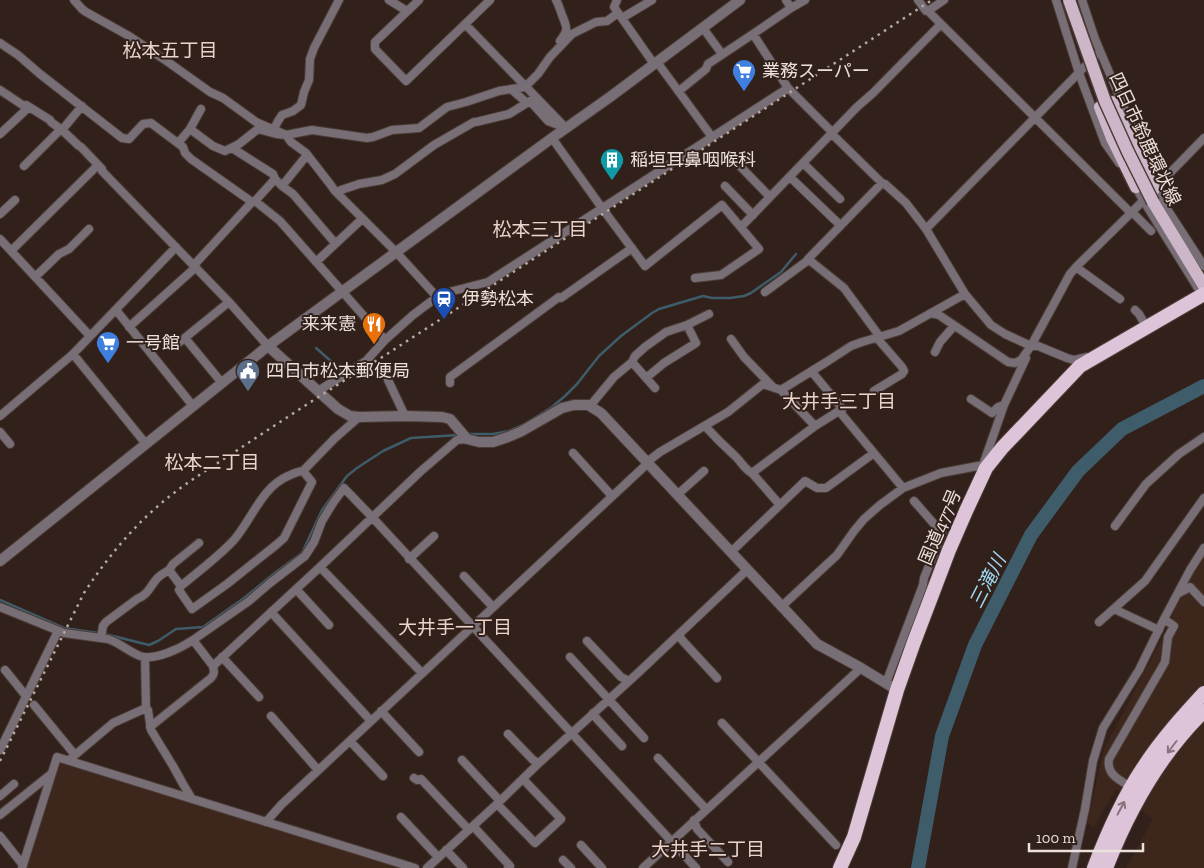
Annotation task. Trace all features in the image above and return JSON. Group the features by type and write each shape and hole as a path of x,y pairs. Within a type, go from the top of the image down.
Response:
{"highway":[{"name":"国道477号","path":"840,868 854,836 892,687 914,642 949,550 985,466 1080,366 1147,328 1203,292"},
{"path":"1106,868 1144,766 1171,730 1204,693"},
{"path":"1094,868 1107,834 1136,790 1152,773 1180,736 1204,711"}],"main road":[{"path":"1069,0 1086,32 1112,102 1154,189"},
{"path":"1069,0 1078,52 1112,138 1136,187"},
{"name":"四日市鈴鹿環状線","path":"1069,0 1105,100 1148,201 1203,292"}],"street":[{"path":"74,0 86,12 129,36 256,122 286,135 291,142 307,155 337,193 396,252 436,297"},
{"path":"274,129 282,115 293,111 301,104 309,80 310,59 338,0"},
{"path":"389,0 407,11"},
{"path":"419,0 375,42 375,49 406,81 490,0"},
{"path":"524,85 567,29 556,0"},
{"path":"617,0 614,7 712,137"},
{"path":"190,128 213,146 225,151 258,129 286,135 312,130 367,138 392,130 419,128 447,107 524,85 538,74 550,56 572,34 596,22 606,21 652,0"},
{"path":"0,561 268,346 740,0"},
{"path":"786,0 791,8"},
{"path":"678,92 706,69 708,64 805,0"},
{"path":"918,0 1151,231"},
{"path":"928,11 944,0"},
{"path":"1056,0 1079,73 1105,143 1148,201"},
{"path":"1082,0 1095,39 1139,143 1143,165"},
{"path":"465,24 566,128"},
{"path":"741,228 857,107 941,24"},
{"path":"703,28 722,54"},
{"path":"753,34 788,88 882,183 906,203 926,229 965,294 991,325 1031,346 1038,346 1074,360 1104,352"},
{"path":"0,43 18,55 122,138 129,139 143,124 151,123 183,147 185,153 191,159 280,220 385,340"},
{"path":"926,229 1100,51"},
{"path":"318,391 366,361 385,340 436,297 488,282 788,88"},
{"path":"511,89 527,103"},
{"path":"0,90 50,120 81,147 229,302 268,346 338,409 350,416 359,417 442,417 450,419 464,436 478,442 493,442 508,438 562,408 574,405 590,406 601,413 648,462 817,644 892,687 924,578 942,533 914,501"},
{"path":"337,193 359,184 382,180 400,170 434,144 474,122 509,114 530,101 548,121 566,128"},
{"path":"24,166 62,130 82,106"},
{"path":"0,134 29,107"},
{"path":"178,143 190,128 201,109"},
{"path":"552,138 645,266 722,204 759,248 721,275 695,278"},
{"path":"782,607 837,555 864,519 903,488 941,473 985,466 1004,405 1031,346 1070,274 1131,213 1148,201 1154,189 1204,138"},
{"path":"232,148 274,174 275,179 293,194 335,243"},
{"path":"282,186 307,155"},
{"path":"735,161 770,197"},
{"path":"803,163 840,199"},
{"path":"11,251 98,164"},
{"path":"790,177 840,226"},
{"path":"129,326 195,266 275,179"},
{"path":"765,292 808,260 882,183"},
{"path":"725,186 753,215"},
{"path":"1154,189 1204,266"},
{"path":"0,214 15,200"},
{"path":"316,262 362,219"},
{"path":"35,277 59,254 69,249 89,229"},
{"path":"0,239 90,336"},
{"path":"0,416 73,354 176,247"},
{"path":"450,383 450,377 559,297 561,298 632,248"},
{"path":"808,260 844,288 878,337 902,367 904,371 902,374 874,391"},
{"path":"1076,267 1120,298"},
{"path":"266,822 318,770 660,452 728,412 762,384 777,389 812,372 851,346 899,331 965,294"},
{"path":"176,345 229,302"},
{"path":"116,310 194,406"},
{"path":"1135,310 1147,328"},
{"path":"931,313 939,315 1008,362 1015,363 1021,360 1031,346"},
{"path":"590,406 614,377 659,336 709,314"},
{"path":"646,378 664,363 696,343 687,325"},
{"path":"935,352 940,342 954,326"},
{"path":"185,338 222,383"},
{"path":"731,338 739,351 815,426"},
{"path":"73,354 146,444"},
{"path":"632,362 655,388"},
{"path":"752,474 815,426 842,410 812,372"},
{"path":"388,380 405,416"},
{"path":"971,399 992,413 998,407 1004,405"},
{"path":"839,411 903,488"},
{"path":"303,471 312,482 284,538 227,584 192,609 179,590 181,586 214,559 235,538 272,486 284,478 303,471 334,439 359,417"},
{"path":"705,426 780,505"},
{"path":"0,432 10,444"},
{"path":"213,666 421,471 464,436"},
{"path":"1115,526 1146,484 1179,454 1204,437"},
{"path":"572,453 612,496"},
{"path":"731,552 805,481 817,488 826,488 874,453"},
{"path":"677,495 704,471"},
{"path":"0,607 64,634 115,641 145,658 168,653 192,640 249,601 306,556 322,521 344,488 696,868"},
{"path":"1099,622 1145,581 1204,498"},
{"path":"410,559 434,536"},
{"path":"101,638 106,622 150,590 156,579 198,543"},
{"path":"1072,868 1092,766 1101,733 1136,676 1164,619 1204,548"},
{"path":"320,567 422,673"},
{"path":"168,570 181,586"},
{"path":"427,868 748,570"},
{"path":"464,576 493,607"},
{"path":"1178,593 1190,587 1204,602"},
{"path":"296,589 329,625"},
{"path":"1114,609 1159,630"},
{"path":"271,612 371,721"},
{"path":"1136,790 1114,776 1108,764 1109,759 1165,662 1168,637 1174,626 1164,619"},
{"path":"0,749 58,631"},
{"path":"679,634 682,640 717,678"},
{"path":"150,727 213,676 213,666 192,640"},
{"path":"587,641 621,677 629,681"},
{"path":"570,656 644,738"},
{"path":"222,657 259,697"},
{"path":"145,658 146,708 148,710 150,727 192,799"},
{"path":"643,868 861,668"},
{"path":"5,670 26,696"},
{"path":"34,706 72,758"},
{"path":"72,758 113,723 146,708"},
{"path":"382,711 419,752"},
{"path":"593,713 622,746"},
{"path":"272,716 318,770"},
{"path":"722,723 836,846"},
{"path":"508,734 533,760 539,763"},
{"path":"350,741 383,776"},
{"path":"22,866 57,757 72,758 192,799 415,868"},
{"path":"658,758 706,809"},
{"path":"462,760 535,843 560,819 523,779"},
{"path":"0,815 51,774"},
{"path":"414,778 417,780 421,779 510,866 508,868"},
{"path":"0,796 14,784"},
{"path":"401,817 438,857"},
{"path":"694,820 697,829 728,862"},
{"path":"0,836 22,866"},
{"path":"581,845 602,868"},
{"path":"446,850 463,868"},
{"path":"563,860 571,868"}],"shaded area":[{"path":"1204,556 1204,868 1126,868 1153,819 1116,789 1094,827 1087,823 1104,749 1165,633 1188,578"},
{"path":"58,761 403,868 25,868"}],"waterway":[{"path":"467,434 493,434 509,431 523,425 552,407 565,396 599,356 621,336 652,313 659,309 703,296 712,298 744,296 781,272 796,254"},
{"path":"316,348 341,370"},
{"name":"三滝川","path":"918,868 942,736 975,645 1031,535 1078,471 1122,429 1204,386"},
{"path":"0,600 64,628 105,634 149,645 176,629 203,627 302,553 322,510 347,476 357,468 383,451 411,438 459,435"}],"railway":[{"path":"0,761 84,593 100,569 127,536 168,498 199,475 295,412 932,0"}],"place":[{"name":"業務スーパー","path":"744,92"},
{"name":"稲垣耳鼻咽喉科","path":"612,181"},
{"name":"伊勢松本","path":"444,320"},
{"name":"来来憲","path":"374,345"},
{"name":"一号館","path":"108,364"},
{"name":"四日市松本郵便局","path":"248,392"}],"district":[{"name":"松本五丁目","path":"170,50"},
{"name":"松本三丁目","path":"540,229"},
{"name":"大井手三丁目","path":"839,401"},
{"name":"松本二丁目","path":"212,462"},
{"name":"大井手一丁目","path":"455,627"},
{"name":"大井手二丁目","path":"708,849"}]}
